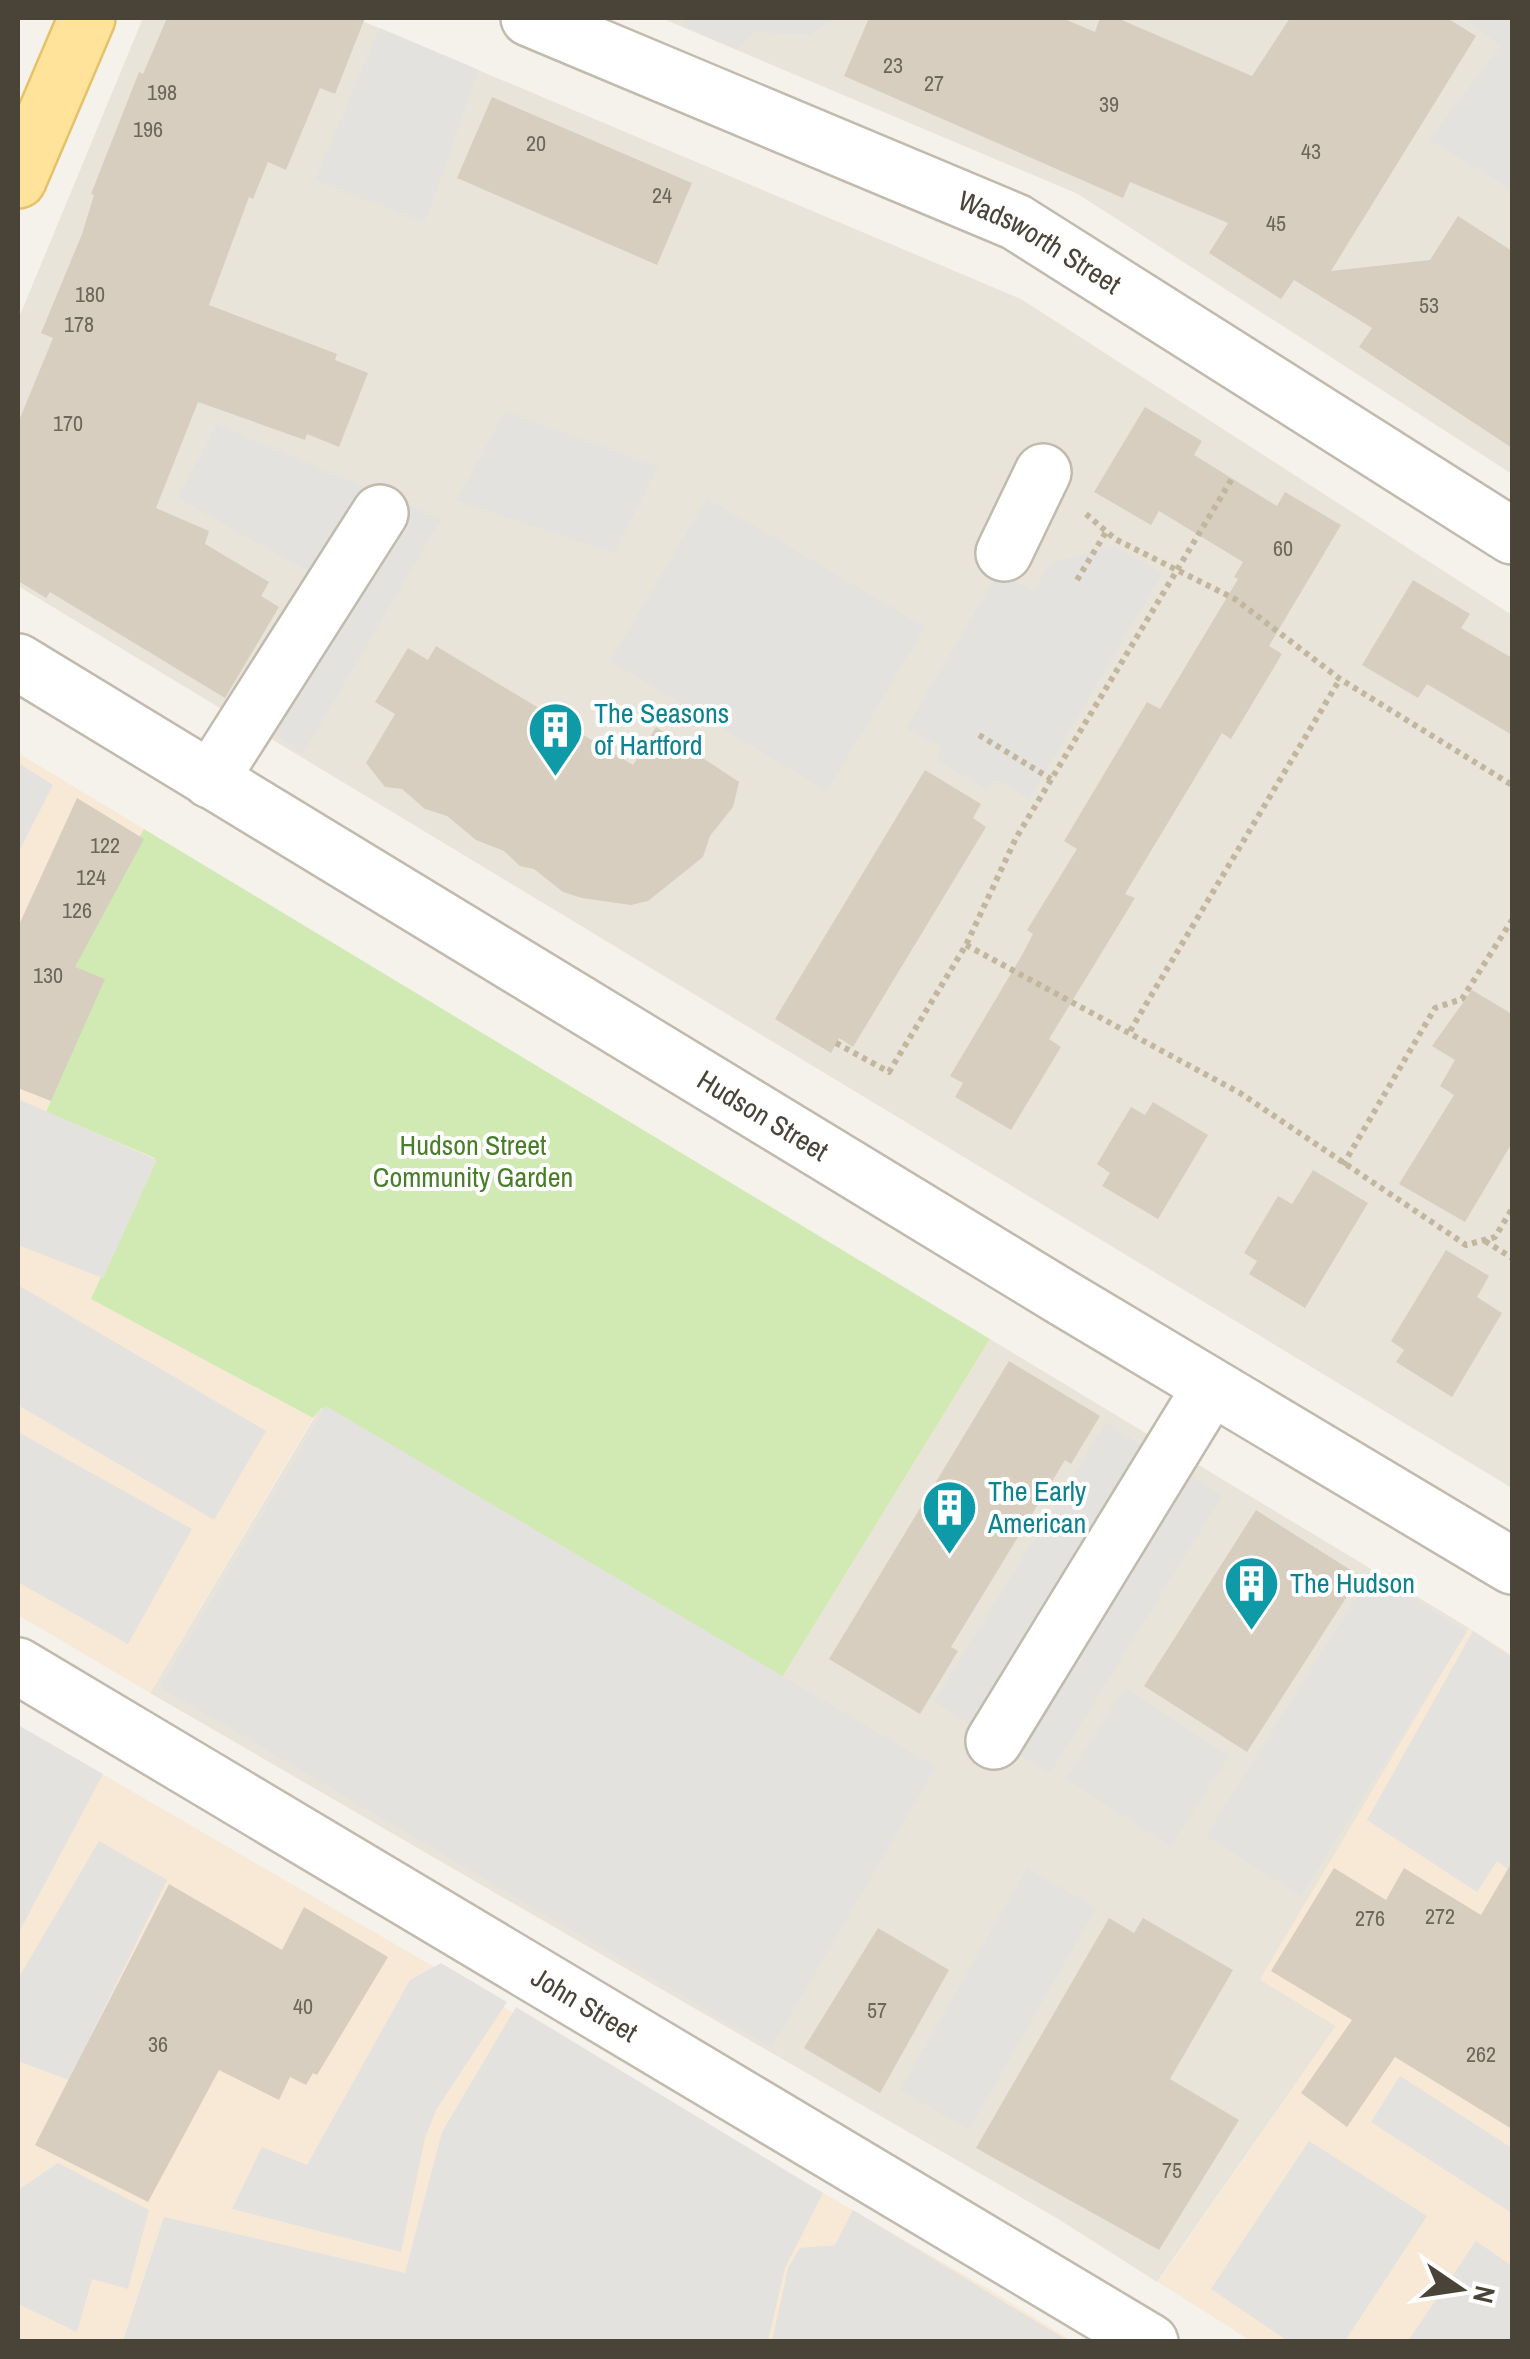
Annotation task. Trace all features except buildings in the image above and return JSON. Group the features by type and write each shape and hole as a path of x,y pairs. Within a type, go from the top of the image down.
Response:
{"main road":[{"path":"18,180 87,18"}],"street":[{"name":"Wadsworth Street","path":"530,18 1016,222 1512,536"},
{"path":"1004,553 1043,472"},
{"path":"210,780 380,514"},
{"name":"Hudson Street","path":"18,662 1512,1566"},
{"path":"994,1740 1211,1387"},
{"name":"John Street","path":"18,1666 1150,2342"}],"path":[{"path":"836,1044 889,1072 966,946 1016,838 1233,477"},
{"path":"1086,514 1106,532 1235,600 1340,679 1512,785"},
{"path":"1076,580 1106,532"},
{"path":"1130,1031 1340,679"},
{"path":"978,735 1051,779"},
{"path":"1343,1165 1436,1008 1462,999 1512,920"},
{"path":"966,946 1240,1092 1441,1232 1466,1245 1495,1237 1512,1209"},
{"path":"1484,1240 1512,1258"}],"shaded area":[{"path":"143,18 355,18 1021,299 1512,615 1512,1488 18,586 18,320"},
{"path":"661,18 1512,18 1512,474 1078,194"},
{"path":"684,18 838,18 809,35 754,32 737,49 681,25"},
{"path":"1472,18 1512,18 1512,190 1429,140 1501,46 1469,22"},
{"path":"380,28 479,70 425,223 315,180"},
{"path":"505,411 659,467 614,553 456,501"},
{"path":"216,424 441,519 303,754 237,707 307,571 178,498"},
{"path":"707,498 925,627 827,791 610,661"},
{"path":"1112,546 1163,573 1029,799 998,781 986,789 936,760 941,747 906,728 998,573 1034,591 1050,563"},
{"path":"18,753 144,829 136,844 103,980 46,1112 155,1158 92,1299 313,1418 150,1693 18,1615"},
{"path":"18,763 53,785 18,853"},
{"path":"18,1099 157,1160 103,1278 18,1245"},
{"path":"18,1285 266,1431 214,1520 18,1405"},
{"path":"990,1339 1469,1628 1261,1980 1336,2026 1157,2282 1055,2217 150,1693 320,1408 542,1551 778,1684"},
{"path":"326,1406 936,1767 771,2048 160,1687"},
{"path":"1106,1423 1222,1496 1050,1774 934,1701"},
{"path":"18,1432 192,1529 128,1644 18,1582"},
{"path":"1372,1572 1467,1632 1301,1896 1206,1836"},
{"path":"1469,1628 1512,1655 1512,2341 1251,2341 1158,2282 1336,2026 1260,1979"},
{"path":"1473,1631 1512,1657 1512,1872 1497,1861 1477,1892 1367,1820"},
{"path":"1125,1688 1229,1756 1170,1846 1066,1779"},
{"path":"18,1725 992,2291 1072,2341 18,2341"},
{"path":"18,1725 103,1774 18,1934"},
{"path":"99,1841 167,1880 69,2080 18,2061 18,1979"},
{"path":"1027,1868 1096,1908 969,2130 900,2090"},
{"path":"441,1963 507,2002 436,2110 425,2138 401,2252 232,2209 262,2147 307,2165 410,1980"},
{"path":"516,2007 823,2193 785,2268 768,2341 123,2341 164,2217 405,2273 442,2132"},
{"path":"1400,2076 1512,2148 1512,2213 1371,2122"},
{"path":"1309,2141 1427,2216 1345,2341 1288,2341 1211,2289"},
{"path":"58,2163 149,2210 128,2289 92,2279 77,2332 18,2304 18,2190"},
{"path":"853,2210 1068,2341 772,2341 788,2268 800,2248 835,2245"},
{"path":"1476,2241 1512,2266 1512,2341 1408,2341"}],"green space":[{"name":"Hudson Street Community Garden","path":"144,829 990,1339 778,1684 541,1551 321,1408 313,1418 91,1299 155,1158 46,1112 98,992 68,964"}],"place":[{"name":"The Seasons of Hartford","path":"555,778"},
{"name":"The Early American","path":"949,1556"},
{"name":"The Hudson","path":"1251,1632"}]}
